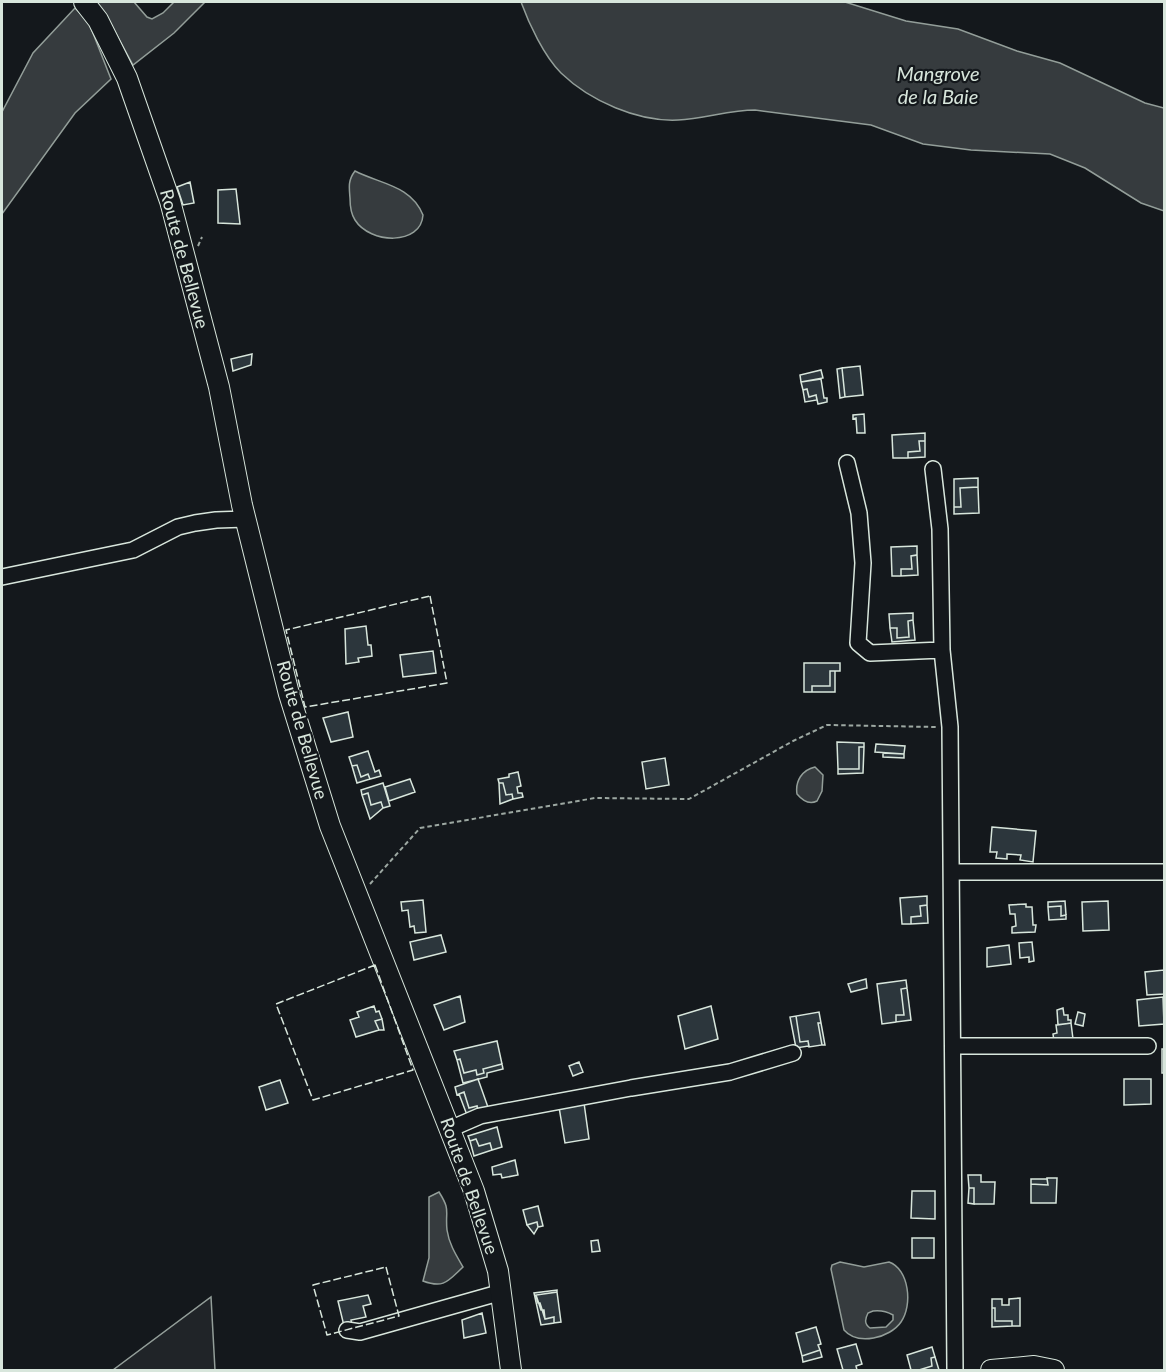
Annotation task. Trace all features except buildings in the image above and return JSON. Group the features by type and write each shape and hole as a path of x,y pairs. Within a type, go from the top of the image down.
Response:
{"main road":[{"name":"Route de Bellevue","path":"84,2 98,20 127,78 170,201 219,387 246,519 289,694 330,826 474,1191 498,1270 511,1371"},
{"path":"991,1371 1034,1369 1054,1371"}],"street":[{"path":"847,463 859,513 863,563 858,643 870,653 942,651"},
{"path":"933,469 940,529 942,651 950,727 953,872 955,1371"},
{"path":"2,578 133,550 178,528 195,523 246,519"},
{"path":"953,872 1164,872"},
{"path":"953,1046 1148,1046"},
{"path":"450,1129 480,1116 730,1072 793,1053"},
{"path":"347,1330 360,1332 502,1292"}],"path":[{"path":"358,898 420,828 595,798 689,799 793,741 827,725 950,727"}],"shaded area":[{"path":"211,1297 215,1370 113,1370"}],"water":[{"path":"96,2 134,2 147,17 152,19 163,13 174,2 205,2 174,33 133,65 108,19 91,28 111,79 75,113 2,214 2,112 33,53 75,8 87,20"},
{"name":"Mangrove de la Baie","path":"521,2 845,2 906,21 958,29 1017,51 1060,63 1145,103 1164,108 1164,211 1141,203 1085,168 1050,154 971,150 923,144 871,125 755,110 663,120 615,108 586,92 561,73 538,39"},
{"path":"355,171 403,191 411,197 423,215 420,225 414,232 405,237 394,238 372,234 362,228 354,218 351,206 350,184"},
{"path":"815,767 823,775 822,791 817,801 808,802 797,794 797,785 803,773"},
{"path":"439,1192 446,1207 449,1240 463,1267 449,1280 436,1284 423,1281 429,1258 429,1197"},
{"path":"840,1262 864,1267 889,1262 896,1266 905,1280 908,1297 905,1315 896,1328 882,1336 865,1339 850,1335 844,1330 832,1265","holes":["873,1311 883,1311 893,1315 893,1320 886,1327 870,1328 866,1323 866,1317"]}],"fence":[{"path":"430,596 447,683 305,707 286,630 430,596"},
{"path":"375,965 413,1070 313,1100 276,1004 375,965"},
{"path":"386,1267 399,1316 327,1335 313,1285 386,1267"}]}
